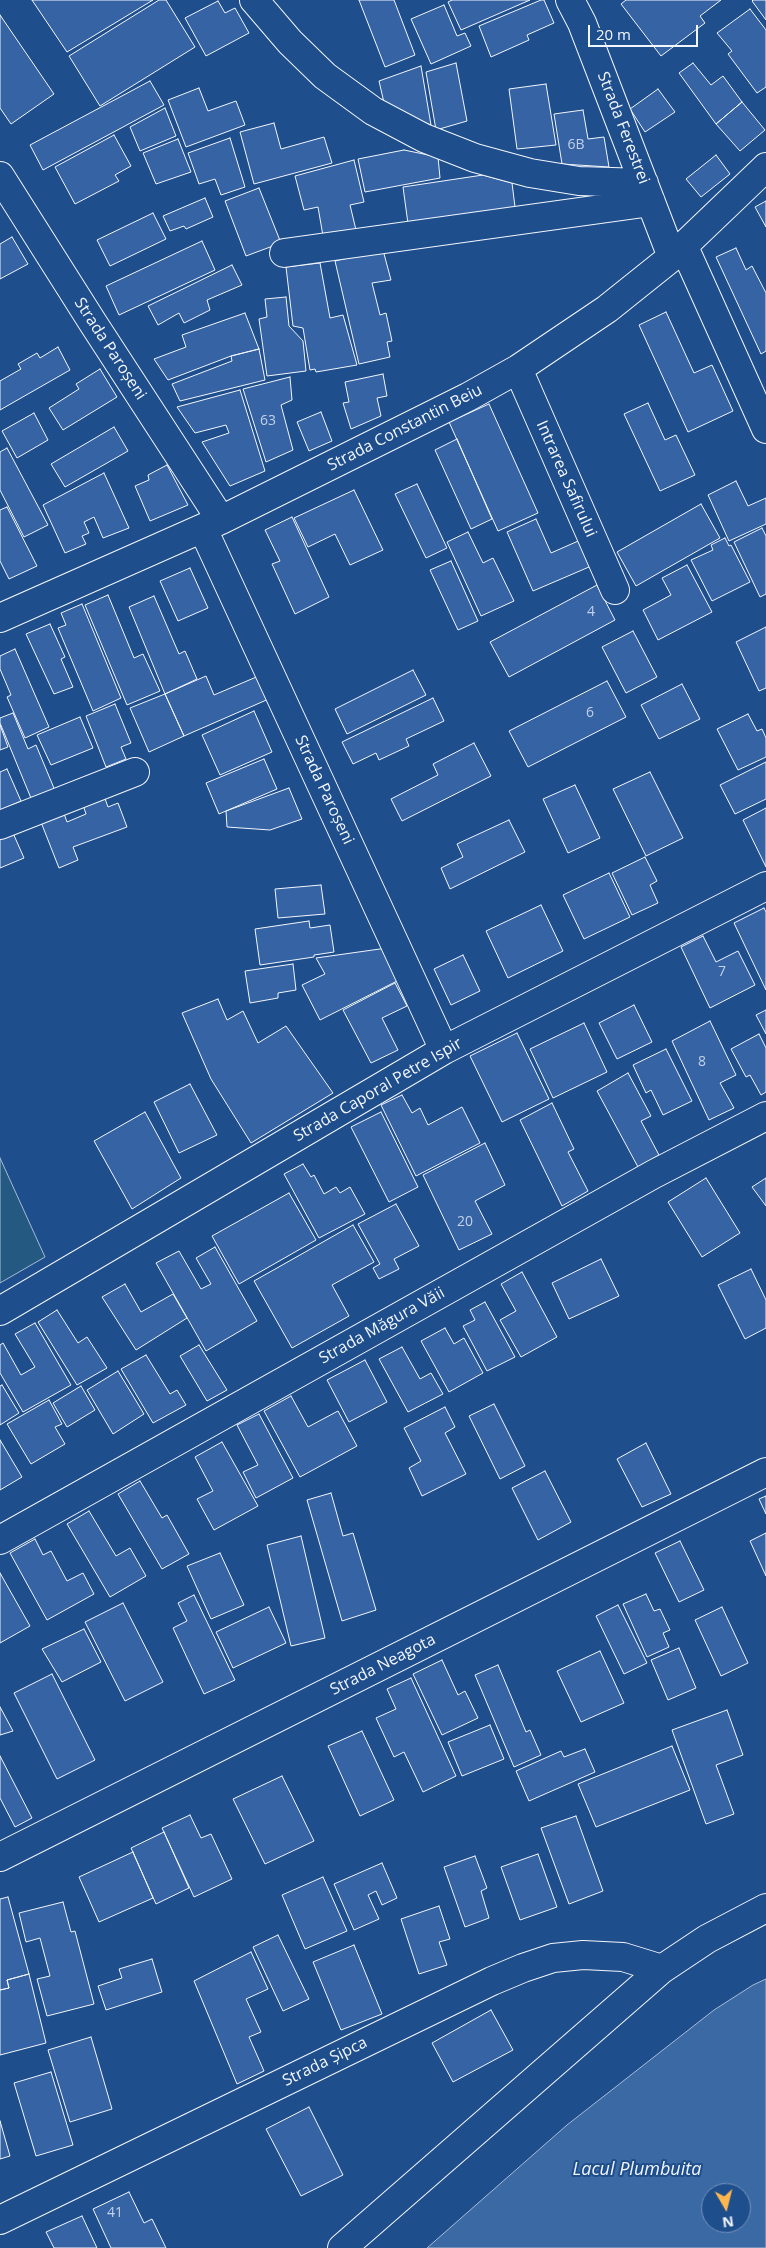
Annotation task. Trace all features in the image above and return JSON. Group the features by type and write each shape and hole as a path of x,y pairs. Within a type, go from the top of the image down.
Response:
{"street":[{"path":"254,0 290,42 325,76 373,111 424,138 475,158 530,173 648,192"},
{"name":"Strada Ferestrei","path":"570,0 582,23 648,192 766,430"},
{"name":"Strada Constantin Beiu","path":"0,618 212,524 468,397 518,369 607,309 678,252 766,167"},
{"name":"Strada Paroșeni","path":"0,176 93,323 212,524 444,1050"},
{"path":"284,252 648,192"},
{"name":"Intrarea Safirului","path":"518,369 615,590"},
{"path":"0,825 135,772"},
{"name":"Strada Caporal Petre Ispir","path":"0,1311 444,1050 766,886"},
{"name":"Strada Măgura Văii","path":"0,1540 654,1174 766,1116"},
{"name":"Strada Neagota","path":"0,1857 766,1472"},
{"path":"342,2248 662,1969 707,1939 766,1908"},
{"name":"Strada Șipca","path":"0,2220 492,1981 523,1968 553,1958 584,1955 623,1957 662,1969"}],"shaded area":[{"path":"0,1158 45,1257 0,1283"}],"water":[{"name":"Lacul Plumbuita","path":"766,1979 766,2248 427,2248 567,2125 714,2010 753,1985"}],"building":[{"path":"32,0 153,0 67,52"},
{"path":"159,0 166,0 195,47 100,106 69,56"},
{"path":"359,0 394,0 415,55 385,67"},
{"path":"452,0 530,0 461,30 448,2"},
{"path":"544,0 554,23 527,35 529,40 491,57 479,26"},
{"path":"626,0 721,0 700,16 705,23 661,56 621,4"},
{"path":"766,0 766,20 752,1"},
{"path":"218,1 225,13 235,8 249,33 206,56 185,18"},
{"path":"444,5 457,36 465,33 471,46 431,64 411,19"},
{"path":"750,9 766,30 766,87 757,93 728,54 732,51 717,33"},
{"path":"0,15 54,94 11,124 0,108"},
{"path":"456,63 467,121 436,130 426,72"},
{"path":"693,63 711,85 723,76 742,102 716,124 679,73"},
{"path":"421,66 431,125 385,107 379,81"},
{"path":"150,81 164,105 43,170 30,145"},
{"path":"546,84 556,145 517,149 509,89"},
{"path":"199,88 208,111 236,101 245,125 186,147 168,100"},
{"path":"658,89 675,112 645,132 630,109"},
{"path":"742,102 765,130 740,151 716,124"},
{"path":"165,108 176,136 140,151 130,127"},
{"path":"583,110 588,139 604,137 609,167 562,164 554,114"},
{"path":"274,123 281,149 324,137 332,163 254,184 240,132"},
{"path":"114,135 131,166 115,175 119,181 75,204 55,167"},
{"path":"230,138 245,187 221,195 215,179 199,184 188,153"},
{"path":"178,139 191,172 156,184 143,153"},
{"path":"404,150 438,157 440,178 365,192 358,159"},
{"path":"716,155 730,174 701,197 686,179"},
{"path":"354,160 364,202 350,205 356,230 323,236 318,207 304,210 295,176"},
{"path":"483,175 512,183 516,215 409,231 403,187"},
{"path":"259,188 281,243 246,256 225,201"},
{"path":"205,198 213,217 186,229 184,226 170,231 163,216"},
{"path":"766,201 766,227 755,207"},
{"path":"153,213 166,239 110,266 97,240"},
{"path":"12,237 28,264 0,279 0,244"},
{"path":"202,241 215,270 119,315 106,286"},
{"path":"736,248 746,270 752,266 766,293 766,351 761,354 716,257"},
{"path":"383,250 391,280 372,283 380,315 386,313 392,341 387,342 390,357 359,364 335,261"},
{"path":"320,263 330,318 343,315 357,365 316,372 315,369 310,370 303,328 293,326 286,267"},
{"path":"232,265 242,285 207,300 210,310 184,323 179,313 158,325 148,306"},
{"path":"286,297 289,326 303,341 306,371 267,376 259,319 267,317 265,299"},
{"path":"666,312 694,373 712,365 733,411 688,432 639,325"},
{"path":"245,313 259,349 231,356 168,380 154,359 186,347 182,335"},
{"path":"58,347 70,370 0,410 0,381 21,369 18,364 37,353 40,358"},
{"path":"259,349 265,380 180,401 172,384 232,361 231,356"},
{"path":"100,369 117,397 63,430 49,408 79,389 76,384"},
{"path":"383,374 387,396 377,398 381,416 351,429 343,403 349,402 345,382"},
{"path":"290,377 292,400 281,405 293,450 266,462 243,389"},
{"path":"240,390 265,471 230,486 202,442 229,433 226,425 195,433 177,407"},
{"path":"648,403 665,440 676,435 695,475 660,491 624,414"},
{"path":"489,404 538,513 498,531 449,422"},
{"path":"321,412 332,441 309,451 297,422"},
{"path":"34,413 48,440 17,458 2,431"},
{"path":"114,427 128,451 65,487 51,464"},
{"path":"457,439 492,519 471,529 435,450"},
{"path":"7,448 48,525 24,537 0,490 0,452"},
{"path":"167,465 188,505 150,521 135,486 149,480 148,475"},
{"path":"104,473 129,528 103,538 94,517 84,522 89,533 82,536 86,544 65,553 43,505"},
{"path":"736,481 748,506 766,498 766,524 729,541 708,495"},
{"path":"417,484 447,548 426,558 395,494"},
{"path":"354,490 383,550 350,565 335,534 308,547 294,518"},
{"path":"701,504 720,538 636,586 617,552"},
{"path":"7,507 37,566 9,579 0,561 0,510"},
{"path":"292,517 329,597 295,614 272,564 280,561 265,530"},
{"path":"536,519 551,553 585,538 596,564 533,591 507,532"},
{"path":"762,528 766,536 766,594 760,597 734,542"},
{"path":"468,532 483,563 493,558 514,601 481,616 447,542"},
{"path":"725,538 729,546 731,545 750,582 712,601 691,560 713,550 711,545"},
{"path":"451,561 478,621 458,630 430,570"},
{"path":"687,565 712,612 658,640 643,610 671,595 662,578"},
{"path":"190,568 208,608 178,621 160,581"},
{"path":"597,585 615,620 509,677 490,642"},
{"path":"108,595 134,658 143,654 160,691 127,705 85,605"},
{"path":"154,596 179,654 185,651 197,679 165,694 129,607"},
{"path":"82,604 121,698 93,711 58,628 66,625 61,613"},
{"path":"50,624 65,657 61,659 73,687 54,694 26,634"},
{"path":"766,627 766,688 759,691 736,642"},
{"path":"633,631 657,677 626,693 602,647"},
{"path":"15,649 49,727 25,738 7,697 11,695 0,669 0,656"},
{"path":"413,670 426,695 347,734 335,709"},
{"path":"261,675 271,698 184,736 165,694 206,676 214,695"},
{"path":"607,681 626,717 528,767 509,731"},
{"path":"682,684 700,719 659,739 641,705"},
{"path":"165,694 184,736 149,752 130,708"},
{"path":"433,698 444,721 406,739 409,746 379,760 376,753 353,764 342,742"},
{"path":"115,704 131,743 121,747 126,759 106,767 86,716"},
{"path":"254,711 272,752 220,775 202,735"},
{"path":"13,713 28,749 36,745 56,793 33,803 0,723 0,718"},
{"path":"748,714 757,731 762,729 766,738 766,757 738,770 717,729"},
{"path":"80,717 93,748 51,765 37,735"},
{"path":"0,725 8,747 0,750"},
{"path":"474,743 491,776 402,821 391,799 438,775 433,764"},
{"path":"264,759 277,789 219,814 206,783"},
{"path":"766,762 766,799 735,814 720,785"},
{"path":"7,769 21,801 0,810 0,772"},
{"path":"650,772 683,838 646,856 613,789"},
{"path":"575,785 600,838 568,853 543,799"},
{"path":"289,788 302,819 270,830 227,827 226,811"},
{"path":"103,793 108,807 118,803 127,827 73,847 78,860 59,868 39,817 62,808 67,822 86,814 82,802"},
{"path":"766,808 766,867 743,820"},
{"path":"509,820 525,852 450,889 441,868 463,857 457,844"},
{"path":"13,833 24,858 0,868 0,839"},
{"path":"645,857 657,881 650,885 658,903 632,915 612,873"},
{"path":"609,873 630,917 584,939 563,895"},
{"path":"321,885 325,914 278,918 275,889"},
{"path":"541,905 563,951 508,978 486,931"},
{"path":"764,908 766,912 766,990 734,923"},
{"path":"309,921 310,928 330,925 334,952 260,965 255,929"},
{"path":"703,936 716,962 738,951 755,985 710,1008 681,947"},
{"path":"387,948 401,979 320,1020 302,985 325,974 316,958"},
{"path":"463,955 480,991 451,1005 434,969"},
{"path":"293,964 296,990 278,993 278,998 250,1003 245,971"},
{"path":"395,983 407,1006 382,1018 398,1050 371,1063 343,1010"},
{"path":"218,999 227,1020 243,1011 258,1043 286,1026 333,1093 251,1143 211,1079 182,1013"},
{"path":"634,1005 652,1042 617,1059 599,1023"},
{"path":"766,1010 766,1034 756,1015"},
{"path":"710,1021 736,1075 720,1083 734,1108 709,1120 672,1041"},
{"path":"584,1023 607,1072 553,1098 530,1049"},
{"path":"517,1033 549,1099 502,1122 470,1056"},
{"path":"759,1034 766,1048 766,1092 761,1095 750,1075 746,1077 731,1049"},
{"path":"666,1049 692,1101 663,1115 651,1090 646,1093 633,1065"},
{"path":"628,1073 651,1116 641,1121 659,1155 638,1167 597,1091"},
{"path":"190,1084 217,1135 179,1153 154,1102"},
{"path":"402,1095 412,1113 420,1108 428,1125 462,1107 480,1143 416,1176 381,1105"},
{"path":"552,1103 574,1149 568,1152 588,1191 562,1206 520,1120"},
{"path":"145,1112 181,1178 132,1209 94,1141"},
{"path":"381,1112 418,1187 389,1202 351,1127"},
{"path":"485,1143 505,1185 475,1201 492,1234 459,1250 423,1175"},
{"path":"303,1164 311,1177 314,1175 324,1194 336,1187 340,1193 350,1187 365,1214 319,1238 284,1174"},
{"path":"706,1178 740,1233 702,1257 668,1202"},
{"path":"766,1178 766,1206 752,1187"},
{"path":"289,1193 316,1240 239,1284 212,1236"},
{"path":"396,1204 419,1246 394,1259 399,1269 379,1279 373,1268 380,1264 358,1224"},
{"path":"353,1225 374,1262 332,1285 349,1316 292,1348 254,1281"},
{"path":"215,1247 257,1321 206,1351 156,1263 179,1251 201,1289 211,1284 196,1258"},
{"path":"601,1259 619,1296 569,1319 552,1283"},
{"path":"751,1269 766,1300 766,1328 745,1339 718,1285"},
{"path":"522,1272 557,1337 521,1357 500,1320 516,1311 501,1284"},
{"path":"125,1284 141,1312 173,1294 187,1318 136,1350 102,1297"},
{"path":"485,1302 515,1357 487,1371 463,1326 475,1320 470,1310"},
{"path":"57,1310 78,1343 87,1337 107,1368 77,1385 38,1322"},
{"path":"35,1323 71,1385 23,1412 0,1373 0,1345 3,1343 21,1375 35,1367 15,1334"},
{"path":"445,1328 454,1344 464,1338 483,1373 449,1392 421,1341"},
{"path":"199,1345 227,1390 207,1401 180,1356"},
{"path":"402,1347 420,1379 431,1373 443,1394 408,1412 379,1359"},
{"path":"146,1355 170,1394 177,1390 186,1405 153,1423 121,1369"},
{"path":"365,1360 387,1402 349,1422 327,1380"},
{"path":"118,1371 144,1414 113,1434 87,1390"},
{"path":"2,1385 19,1413 0,1425 0,1386"},
{"path":"81,1386 95,1410 67,1427 53,1403"},
{"path":"291,1396 308,1427 338,1411 357,1446 300,1477 264,1411"},
{"path":"49,1400 62,1424 55,1427 65,1444 31,1464 7,1424"},
{"path":"494,1404 525,1466 500,1479 469,1416"},
{"path":"445,1407 455,1427 445,1433 466,1474 422,1496 409,1468 421,1461 404,1428"},
{"path":"259,1414 293,1478 256,1498 243,1472 258,1465 237,1425"},
{"path":"0,1440 22,1477 0,1490"},
{"path":"222,1442 258,1506 214,1530 197,1499 213,1491 195,1457"},
{"path":"646,1443 671,1494 642,1507 617,1459"},
{"path":"545,1471 571,1522 538,1540 512,1488"},
{"path":"140,1481 162,1518 167,1515 189,1554 162,1569 118,1494"},
{"path":"331,1493 343,1536 353,1533 376,1610 342,1621 307,1500"},
{"path":"766,1496 766,1514 759,1499"},
{"path":"89,1511 116,1556 130,1548 146,1576 110,1597 67,1524"},
{"path":"766,1533 766,1576 750,1541"},
{"path":"301,1536 325,1638 291,1646 267,1545"},
{"path":"35,1539 43,1555 51,1551 67,1581 83,1573 94,1594 47,1620 10,1553"},
{"path":"680,1541 704,1590 679,1602 655,1553"},
{"path":"220,1553 244,1605 211,1619 187,1566"},
{"path":"0,1573 30,1626 0,1643"},
{"path":"646,1594 654,1611 660,1609 670,1630 663,1633 669,1647 647,1657 623,1604"},
{"path":"194,1595 235,1680 204,1694 173,1628 187,1621 178,1603"},
{"path":"123,1603 163,1682 125,1701 85,1622"},
{"path":"618,1605 647,1663 624,1674 596,1616"},
{"path":"269,1607 286,1643 233,1668 216,1632"},
{"path":"722,1607 748,1663 721,1676 695,1620"},
{"path":"84,1629 101,1662 62,1682 42,1649"},
{"path":"679,1648 696,1688 668,1700 651,1660"},
{"path":"600,1651 624,1703 581,1722 557,1671"},
{"path":"442,1660 458,1695 465,1691 478,1718 442,1735 413,1674"},
{"path":"498,1665 526,1732 530,1730 541,1755 514,1767 475,1675"},
{"path":"52,1674 95,1760 57,1779 14,1693"},
{"path":"411,1678 456,1776 423,1792 404,1752 394,1757 376,1718 396,1709 387,1689"},
{"path":"0,1707 13,1731 0,1735"},
{"path":"727,1710 743,1755 716,1765 734,1814 706,1824 672,1730"},
{"path":"490,1725 504,1759 462,1776 448,1742"},
{"path":"362,1731 394,1800 360,1816 328,1746"},
{"path":"672,1746 690,1790 596,1827 578,1784"},
{"path":"585,1749 595,1772 529,1801 516,1771 561,1751 564,1757"},
{"path":"0,1756 32,1818 15,1827 0,1798"},
{"path":"282,1776 314,1841 265,1864 233,1799"},
{"path":"190,1815 201,1838 211,1834 232,1879 194,1897 162,1828"},
{"path":"576,1816 603,1891 569,1904 541,1828"},
{"path":"164,1832 189,1888 156,1904 131,1848"},
{"path":"133,1852 153,1898 99,1922 79,1877"},
{"path":"538,1854 557,1907 520,1920 501,1867"},
{"path":"475,1856 487,1888 481,1891 489,1918 465,1927 444,1867"},
{"path":"382,1863 397,1898 382,1905 376,1891 368,1895 379,1919 354,1930 334,1884"},
{"path":"323,1877 347,1931 305,1949 282,1895"},
{"path":"8,1897 29,1974 7,1980 9,1988 0,1990 0,1899"},
{"path":"63,1902 71,1932 75,1931 94,2004 47,2016 37,1979 50,1976 40,1938 26,1942 19,1913"},
{"path":"439,1906 450,1939 439,1942 447,1965 419,1974 401,1919"},
{"path":"278,1935 309,1999 283,2011 253,1947"},
{"path":"354,1945 382,2014 341,2030 313,1962"},
{"path":"251,1952 268,1989 246,1999 261,2032 249,2037 264,2071 237,2084 194,1981"},
{"path":"152,1959 162,1992 106,2010 98,1986 122,1978 119,1969"},
{"path":"29,1974 46,2043 0,2055 0,1990 9,1988 7,1980"},
{"path":"491,2010 513,2050 453,2082 432,2043"},
{"path":"91,2037 112,2109 70,2122 48,2050"},
{"path":"51,2072 73,2145 36,2156 14,2083"},
{"path":"309,2107 343,2175 301,2196 266,2129"},
{"path":"0,2121 10,2156 0,2159"},
{"path":"129,2192 144,2223 152,2219 166,2248 111,2248 93,2209"},
{"path":"82,2216 97,2248 54,2248 46,2232"}]}
